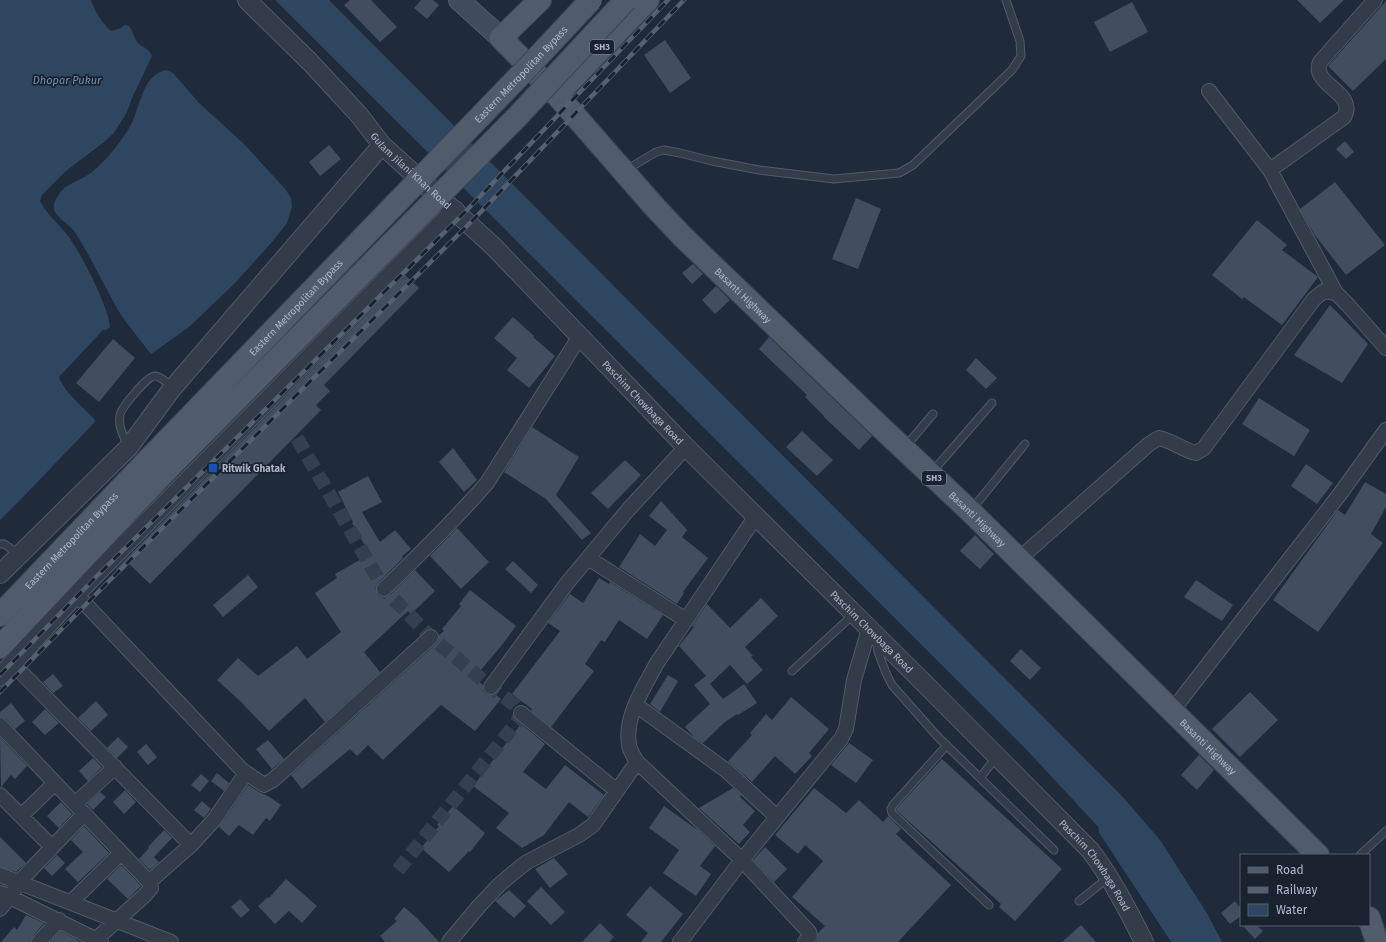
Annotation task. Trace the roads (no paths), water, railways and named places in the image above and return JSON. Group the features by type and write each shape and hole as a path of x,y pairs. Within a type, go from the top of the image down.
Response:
{"main road":[{"path":"459,0 501,38 540,0"},
{"name":"Eastern Metropolitan Bypass","path":"0,615 152,470 592,0"},
{"path":"6,655 71,586 152,470 517,117 626,0"},
{"name":"SH3","path":"501,38 557,95 648,0"},
{"name":"Basanti Highway","path":"557,95 682,236 1020,559 1317,854"},
{"path":"1370,921 1377,942"}],"street":[{"name":"Gulam Jilani Khan Road","path":"247,0 310,62 359,115 382,145 493,246 580,336"},
{"path":"1270,170 1344,117 1347,112 1347,106 1344,99 1321,76 1318,71 1318,67 1320,62 1375,0"},
{"path":"1209,91 1270,170 1336,293 1386,348"},
{"path":"0,574 129,447 173,387 382,145"},
{"path":"431,637 273,780 264,785 246,773 71,586 455,210"},
{"path":"1020,559 1149,444 1159,438 1170,441 1184,450 1196,453 1204,448 1314,299 1324,291 1336,293"},
{"path":"384,589 423,551 487,483 580,336"},
{"name":"Paschim Chowbaga Road","path":"580,336 686,448 827,585 854,614 1090,850 1122,898 1144,942"},
{"path":"1172,711 1330,506 1386,430"},
{"path":"491,687 568,582 628,510 686,448"},
{"path":"756,516 657,663 645,684 629,722 629,747 637,762 742,860 809,932 810,936 805,942"},
{"path":"588,558 686,620"},
{"path":"680,942 742,860 841,739 846,729 854,680 873,633"},
{"path":"0,677 6,655"},
{"path":"6,655 191,844"},
{"path":"636,705 726,771 777,817"},
{"path":"521,714 617,791"},
{"path":"0,725 149,882 151,888 116,920 97,941 59,920 5,895"},
{"path":"449,942 480,905 513,873 527,862 579,835 593,824 637,762"},
{"path":"0,909 5,895 52,847 80,809 115,767"},
{"path":"149,882 191,844 214,820 246,773"},
{"path":"20,816 55,783"},
{"path":"0,795 52,847"},
{"path":"71,902 121,853"},
{"path":"0,874 162,940"},
{"path":"39,942 59,920"}],"lane":[{"path":"623,171 656,152 664,150 712,161 797,176 834,179 899,173 913,165 1012,70 1021,56 1020,41 1006,0"},
{"path":"129,447 119,421 120,414 124,406 141,386 152,376 156,376 173,387"},
{"path":"930,474 992,403"},
{"path":"904,449 933,414"},
{"path":"970,511 1025,444"},
{"path":"0,544 4,544 20,555"},
{"path":"792,671 854,614"},
{"path":"873,633 878,652 892,685 946,745 1054,850"},
{"path":"946,745 893,805 891,809 892,813 989,905"},
{"path":"980,778 997,756"},
{"path":"1361,854 1386,831"},
{"path":"1079,901 1109,877"}],"water":[{"name":"Dhopar Pukur","path":"0,0 91,0 99,17 111,31 125,25 129,26 138,43 148,50 152,56 127,112 114,133 66,171 42,195 40,201 69,237 80,255 100,294 110,327 103,330 59,377 70,394 95,420 94,423 0,520"},
{"path":"275,0 329,0 1122,796 1160,840 1208,915 1222,942 1175,942 1162,915 1129,860 1024,747"},
{"path":"167,70 173,73 199,103 245,145 286,190 291,198 292,207 287,223 235,283 189,327 151,354 121,315 75,232 58,216 54,210 54,203 61,191 92,172 112,152 129,128 147,85 158,73"}],"waterway":[{"path":"1105,830 1179,942"}],"tunnel":[{"path":"297,438 384,589 431,637 515,705 521,713 517,722 398,870"}],"railway":[{"path":"0,675 96,577 467,210 668,0"},
{"path":"0,692 105,585 475,218 684,0"}],"place":[{"name":"Ritwik Ghatak","path":"213,468"}]}
